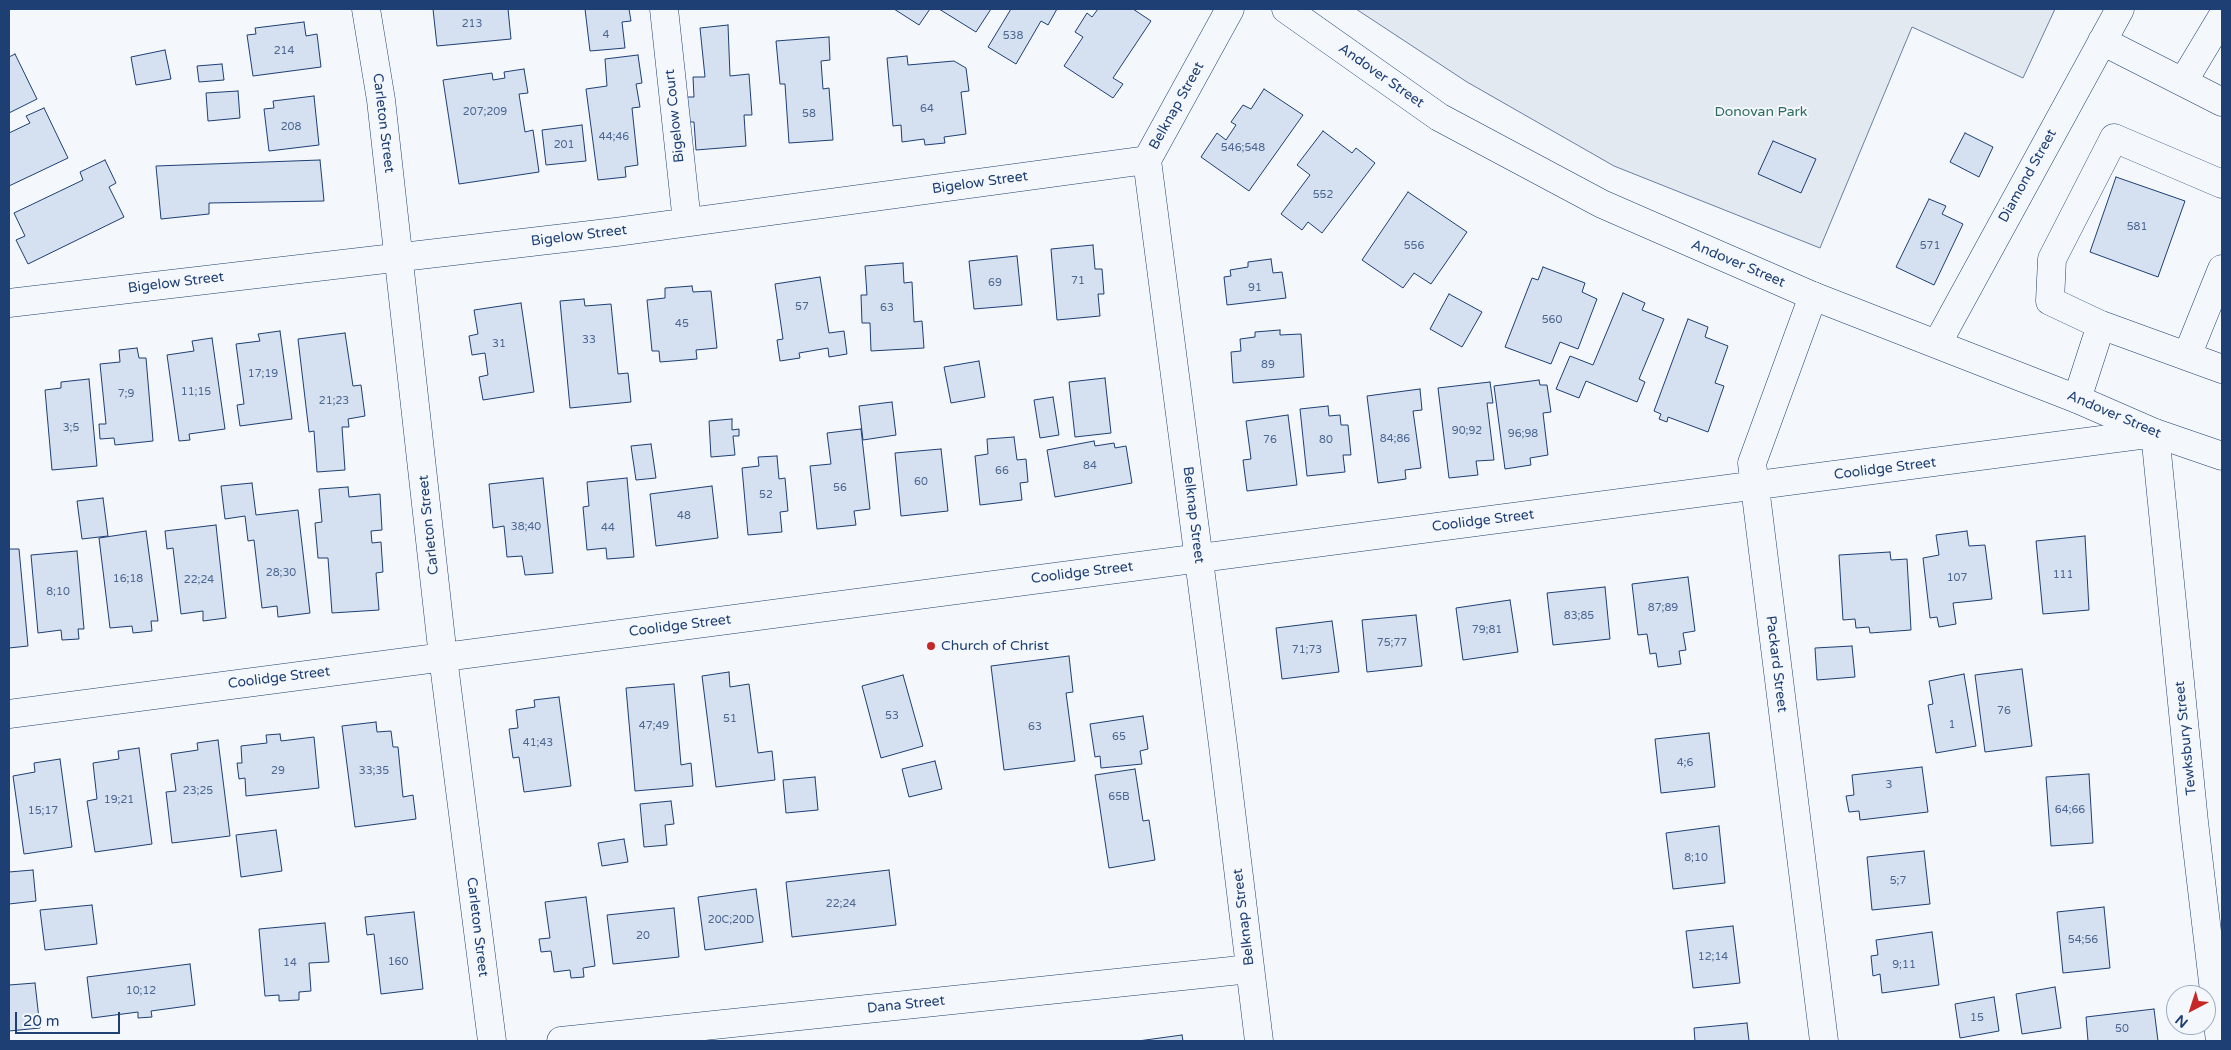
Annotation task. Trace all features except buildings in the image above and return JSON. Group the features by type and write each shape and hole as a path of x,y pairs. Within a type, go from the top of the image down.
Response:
{"street":[{"name":"Carleton Street","path":"366,9 382,100 443,657 492,1041"},
{"name":"Bigelow Court","path":"664,9 687,222"},
{"name":"Belknap Street","path":"1230,9 1147,160 1259,1041"},
{"name":"Andover Street","path":"1286,9 1439,118 1602,204 1813,296 2077,399 2155,433 2222,456"},
{"name":"Diamond Street","path":"1936,344 2120,9"},
{"path":"2183,82 2222,18"},
{"path":"2102,41 2222,102"},
{"path":"2222,184 2114,138 2052,259 2050,301 2101,325 2222,369"},
{"name":"Bigelow Street","path":"9,303 687,222 1147,160"},
{"path":"2187,356 2222,269"},
{"name":"Packard Street","path":"1813,296 1752,463 1824,1041"},
{"path":"2077,399 2101,325"},
{"name":"Coolidge Street","path":"9,714 2155,433"},
{"name":"Tewksbury Street","path":"2155,433 2194,822 2220,1041"},
{"name":"Dana Street","path":"561,1041 1250,969"}],"green space":[{"name":"Donovan Park","path":"1356,9 2055,9 2023,78 1912,27 1820,248 1614,166 1467,82"}],"place":[{"name":"Church of Christ","path":"931,646"}]}
